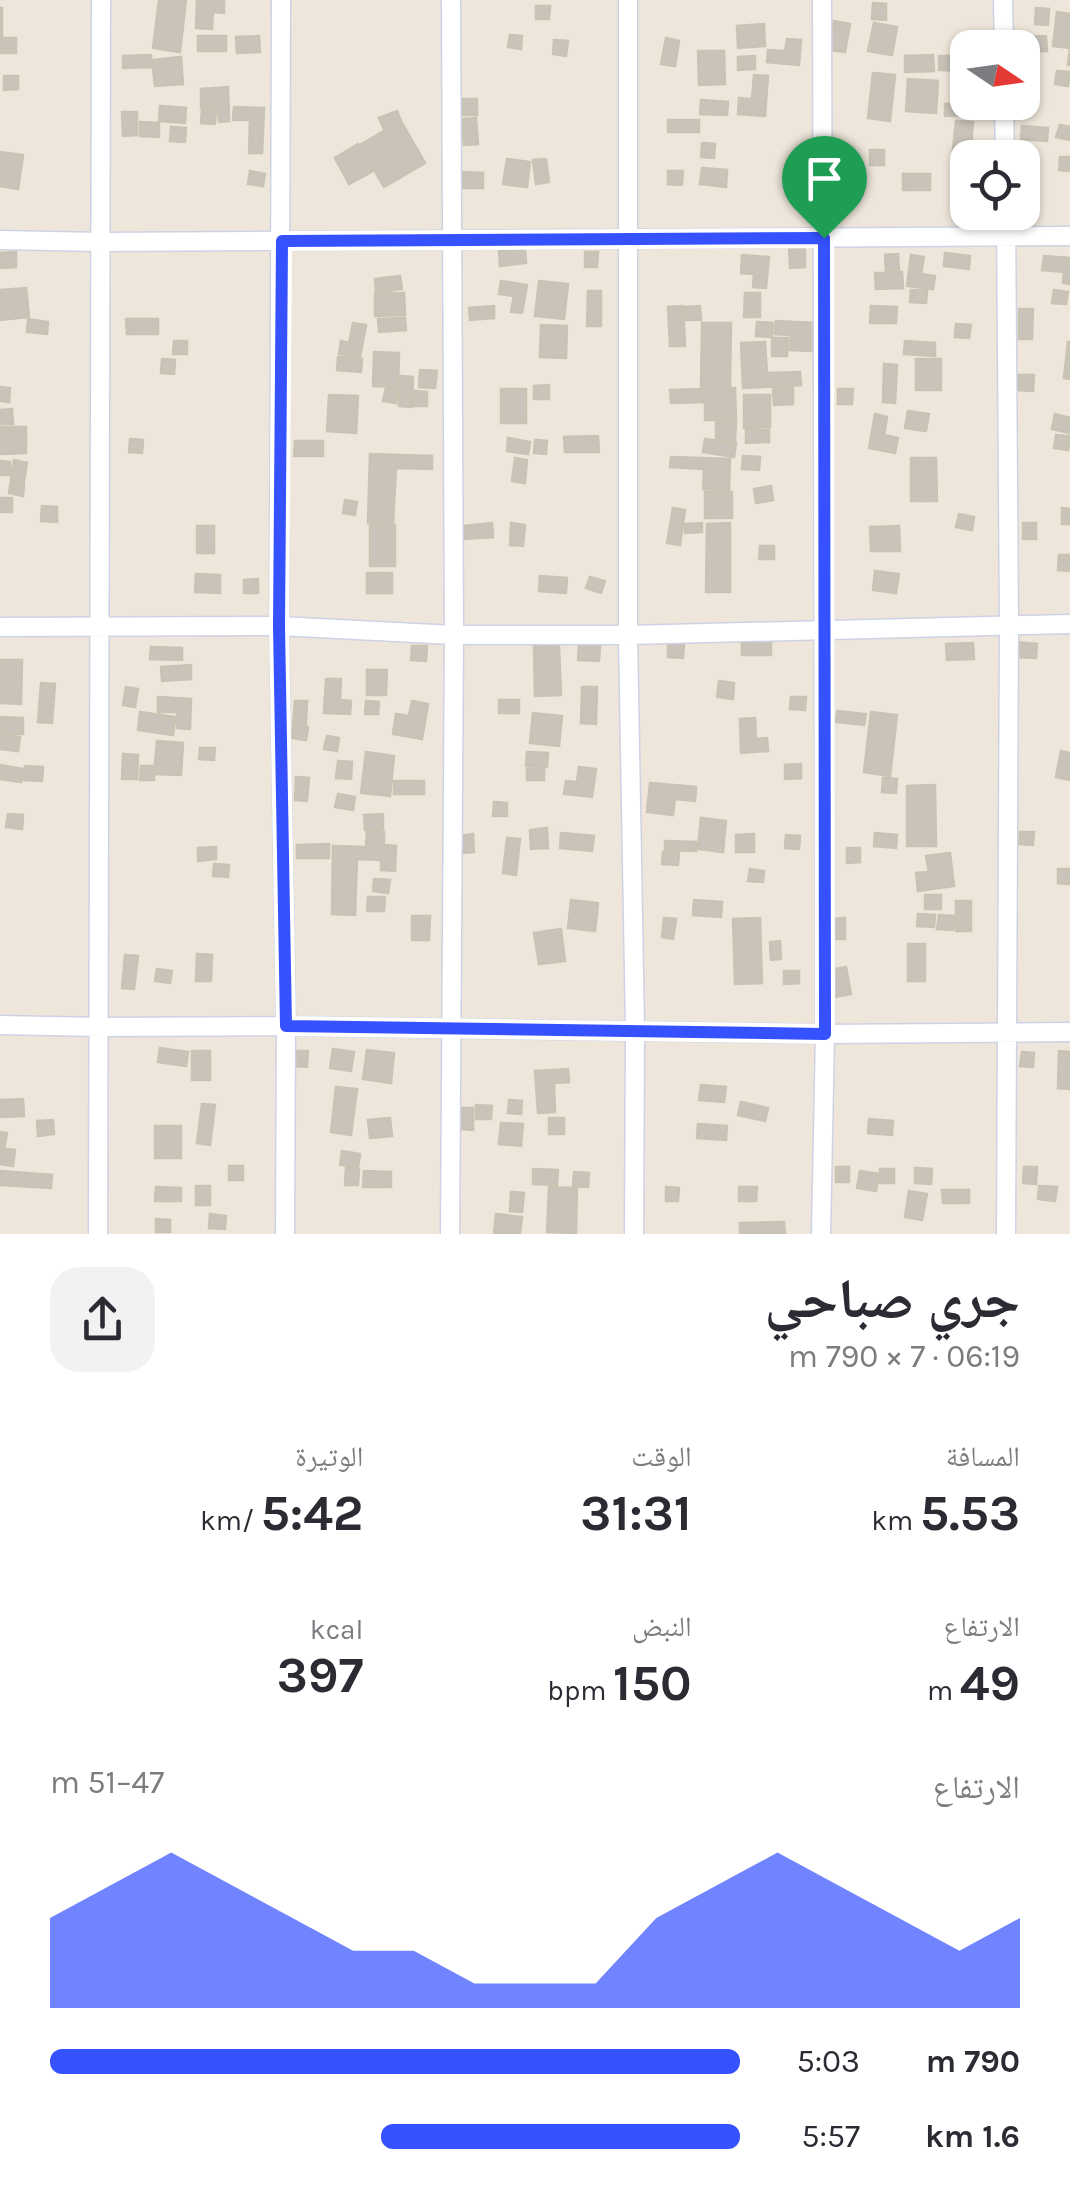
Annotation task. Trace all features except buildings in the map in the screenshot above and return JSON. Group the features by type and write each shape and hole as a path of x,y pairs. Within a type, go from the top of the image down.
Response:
{"street":[{"path":"98,1234 102,0"},
{"path":"280,0 279,626 286,1026 285,1234"},
{"path":"450,0 454,636 450,1234"},
{"path":"628,0 628,635 635,1030 634,1234"},
{"path":"821,1234 825,1034 822,0"},
{"path":"1003,0 1004,30"},
{"path":"1006,230 1006,1234"},
{"path":"0,240 1070,236"},
{"path":"0,627 279,626 454,636 1070,624"},
{"path":"0,1025 825,1034 1070,1032"}],"route":[{"path":"824,238 825,1034 286,1026 279,626 282,241 824,238"}]}
